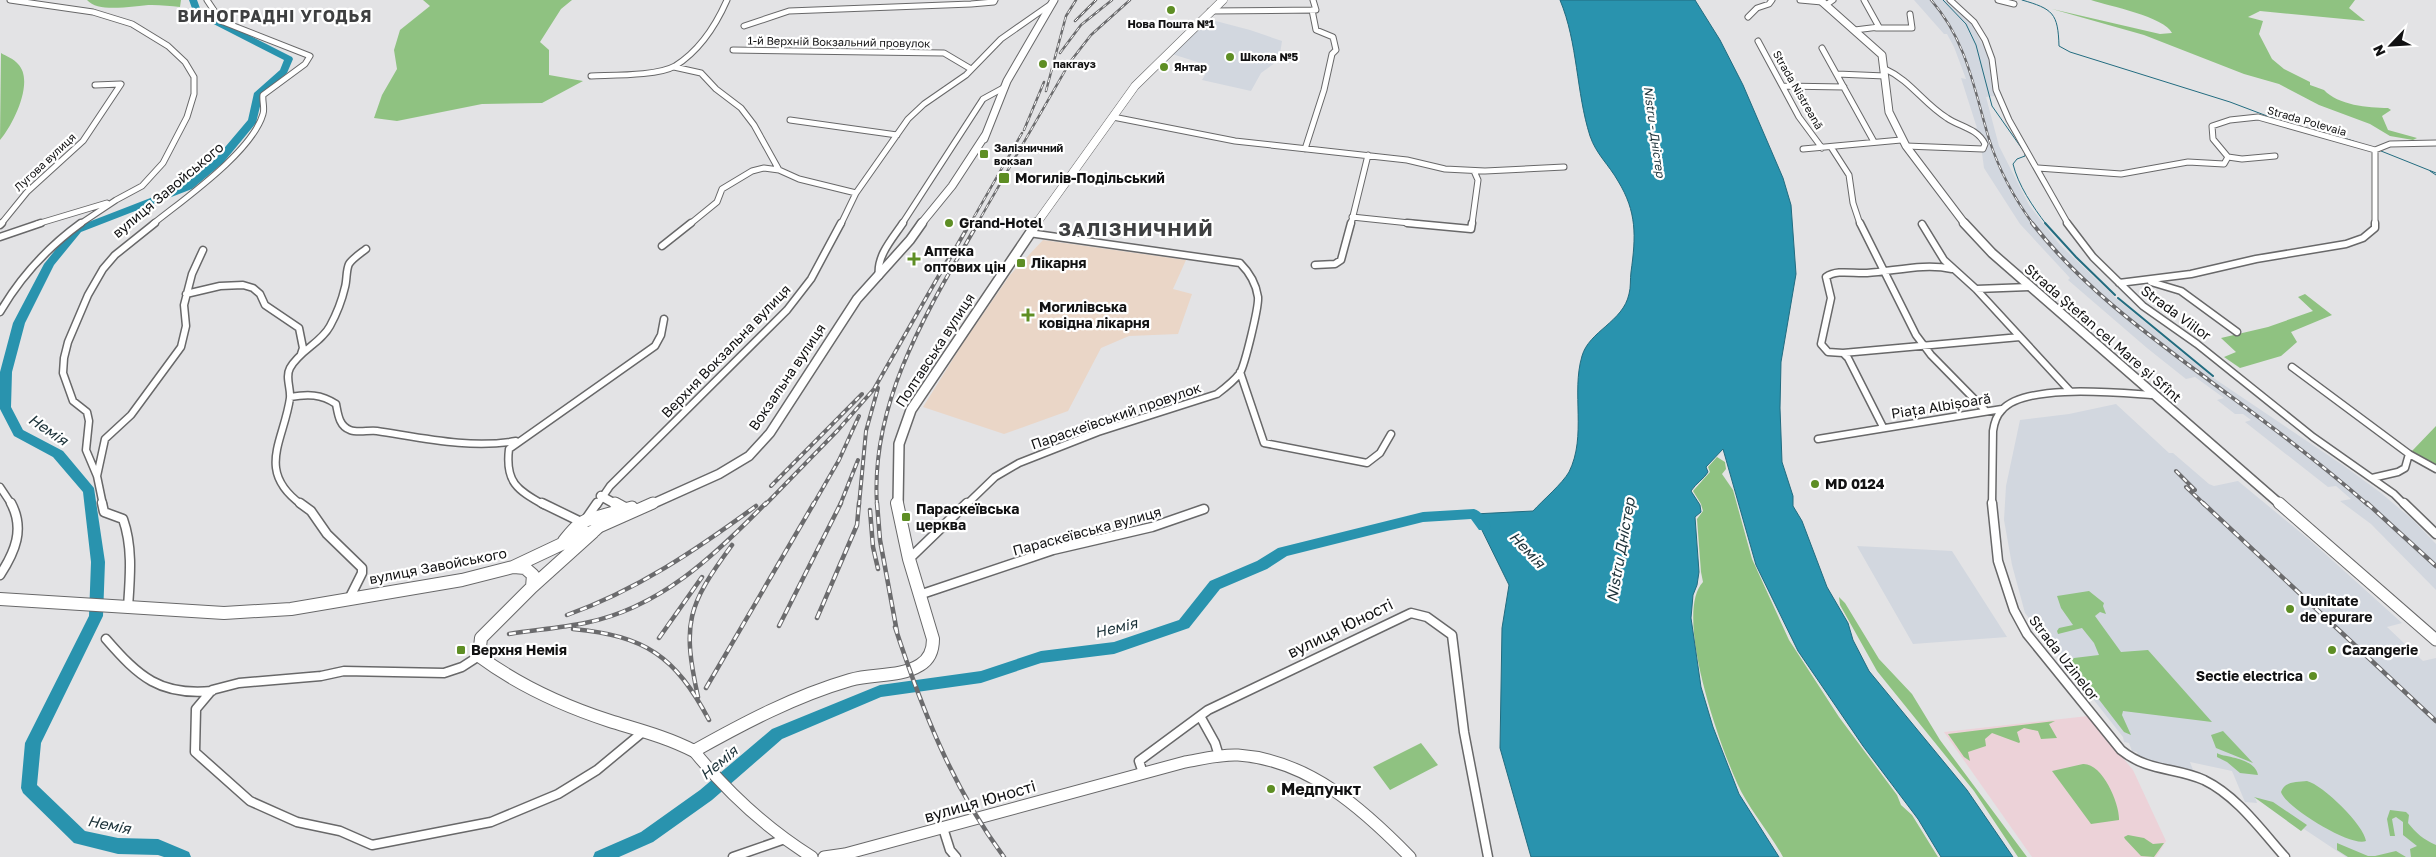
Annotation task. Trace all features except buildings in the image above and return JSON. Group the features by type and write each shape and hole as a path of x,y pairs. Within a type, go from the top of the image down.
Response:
{"highway":[{"name":"Полтавська вулиця","path":"694,751 746,721 814,692 852,679 906,670 920,665 931,653 933,639 908,559 897,501 896,471 899,444 911,410 1029,233 1135,86 1223,0"},
{"name":"вулиця Завойського","path":"0,599 247,612 291,609 462,580 513,567 559,547 585,527"},
{"name":"Вокзальна вулиця","path":"569,554 585,527"},
{"name":"Вокзальна вулиця","path":"479,656 481,638 532,587 569,554 585,527"},
{"path":"513,567 529,571 533,575 532,587"},
{"path":"479,656 497,669 598,717 676,741 694,751"}],"main road":[{"name":"Вокзальна вулиця","path":"585,527 719,474 749,456 770,433 857,298 924,221 948,197 962,178 980,149 1005,87 1053,2"},
{"name":"Strada Ştefan cel Mare şi Sfînt","path":"1825,2 1882,55 1889,112 1904,143 1972,233 2029,287 2436,640"},
{"path":"601,496 626,509"},
{"name":"Вокзальна вулиця","path":"585,527 626,509 652,502"},
{"path":"694,751 728,792 782,840 812,857"},
{"name":"вулиця Юності","path":"824,857 846,854 1185,762 1219,756 1260,758 1304,772 1348,799 1410,857"}],"street":[{"path":"0,312 34,263 71,229 113,201 141,186 170,156 195,95 193,74 184,59 157,36 121,19 93,11 10,0"},
{"name":"вулиця Завойського","path":"128,607 130,565 126,526 123,519 104,512 97,476 86,450 89,421 86,412 73,401 64,373 64,358 68,342 88,295 115,255 206,181 252,137 264,112 262,101 264,95 305,64 310,56 220,21 207,0"},
{"path":"674,67 700,46 711,27 719,18 727,0"},
{"path":"744,26 789,10 971,4 994,2 995,0"},
{"path":"1305,149 1332,54 1336,50 1333,37 1316,30 1313,0"},
{"path":"1748,17 1757,8 1769,4 1772,0"},
{"path":"1800,0 1825,2"},
{"path":"1864,0 1878,22 1879,27 1876,28"},
{"name":"Strada Viilor","path":"1950,0 1974,22 1984,40 1992,58 2000,99 2014,130 2038,168 2040,177 2074,233 2119,283 2143,306 2197,344 2314,437 2406,504 2436,534"},
{"path":"1998,0 2014,4"},
{"name":"Верхня Вокзальна вулиця","path":"585,527 601,496 787,310 811,279 827,252 856,193 897,135 924,104 971,69 1001,39 1053,2"},
{"path":"1210,11 1314,10"},
{"path":"1855,30 1912,28 1910,14"},
{"path":"1025,22 1039,24"},
{"name":"Strada Nistreană","path":"1758,42 1803,123 1822,148"},
{"path":"1822,48 1873,140"},
{"name":"1-й Верхній Вокзальний провулок","path":"733,50 944,53 971,69"},
{"path":"590,76 639,74 674,67 701,73 716,89 741,108 754,124 765,148 779,170"},
{"path":"1803,148 1831,147 1873,140 1982,150 1985,144 1982,137 1944,117 1919,96 1898,74 1837,74"},
{"name":"Лугова вулиця","path":"0,225 14,205 38,180 80,145 121,84 95,85"},
{"path":"1783,86 1844,87"},
{"name":"Вокзальна вулиця","path":"878,276 882,255 983,99 1005,87"},
{"path":"1112,117 1235,141 1408,160 1429,167 1451,171 1564,167"},
{"name":"Strada Polevaia","path":"2228,157 2214,139 2211,132 2212,126 2230,120 2249,117 2375,150"},
{"path":"790,120 897,135"},
{"path":"2119,283 2216,270 2256,259 2346,244 2363,238 2375,228 2375,150 2390,144 2436,143"},
{"path":"1831,147 1849,175 1853,202 1863,232 1924,346 1985,410"},
{"path":"1315,265 1335,264 1341,260 1352,217 1363,186 1368,155"},
{"path":"2038,168 2072,172 2127,174 2188,162 2223,164 2228,157 2242,159 2275,156"},
{"path":"662,246 716,202 722,189 752,171 764,168 779,170 799,179 856,193"},
{"path":"1352,217 1471,229 1478,180 1474,171"},
{"path":"0,237 62,215 113,201"},
{"path":"1922,224 1939,252 1952,268 1976,289 2070,390"},
{"path":"1029,233 1240,263 1251,274 1258,298 1245,360 1240,372 1264,443 1366,464 1380,453 1391,434"},
{"name":"вулиця Завойського","path":"349,599 362,573 362,568 327,534 311,511 290,496 275,472 279,438 290,397 288,375 301,354 326,333 332,325 345,288 349,264 366,249"},
{"name":"вулиця Завойського","path":"97,476 106,439 131,415 181,347 186,326 184,305 186,294 203,250"},
{"path":"1952,268 1936,266 1827,275 1826,280 1831,298 1821,344 1828,352 1842,353 2020,337"},
{"name":"Strada Viilor","path":"2143,280 2181,290 2237,332"},
{"path":"186,294 241,284 252,286 262,294 265,305 299,328 303,348 301,354"},
{"path":"1976,289 2029,287"},
{"path":"585,527 526,494 512,481 508,469 509,448 561,414 655,346 661,335 664,319"},
{"name":"Piața Albișoară","path":"1842,353 1848,358 1884,427"},
{"path":"2292,367 2409,454 2436,469"},
{"name":"Параскеївський провулок","path":"908,559 995,477 1011,468 1098,432 1217,394 1240,372"},
{"path":"2002,408 2013,402 2070,390 2153,395"},
{"path":"290,397 306,393 318,394 328,398 336,404 340,422 350,430 369,430 476,445 494,445 519,440"},
{"name":"Piața Albișoară","path":"1818,439 2002,408"},
{"name":"Strada Uzinelor","path":"2002,408 1995,421 1993,432 1991,515 1994,542 2007,590 2020,623 2125,754 2148,768 2194,776 2209,783 2247,816 2285,857"},
{"path":"2372,478 2405,468 2409,454"},
{"path":"0,487 8,494 20,527 9,561 0,575"},
{"name":"Параскеївська вулиця","path":"919,595 1053,550 1152,527 1204,509"},
{"name":"вулиця Юності","path":"1144,773 1139,761 1200,716 1411,612 1427,617 1452,635 1464,732 1488,857"},
{"path":"106,639 133,671 150,682 190,695 239,683 321,676 344,671 444,673 462,667 479,656"},
{"path":"212,690 196,709 195,752 250,800 296,822 340,831 372,845 491,822 558,794 597,770 644,731"},
{"path":"1200,716 1215,743 1219,756"},
{"path":"943,828 950,850 956,857"},
{"path":"733,857 782,840"}],"shaded area":[{"path":"1914,0 1947,0 1971,23 1989,57 1996,96 1986,97 1999,146 2029,205 2060,245 2118,300 2212,377 2344,466 2381,493 2413,520 2436,544 2436,590 2371,524 2340,501 2351,499 2336,486 2328,487 2245,422 2251,420 2243,414 2235,414 2217,400 2224,398 2195,377 2186,379 2068,280 2070,278 2020,224 1984,168 1980,138 1974,128 1977,128 1961,78 1966,79 1954,47 1947,34 1944,34"},
{"name":"Школа №5","path":"1208,19 1282,41 1279,60 1261,73 1251,91 1202,80 1210,66 1172,54"},
{"path":"1043,240 1186,260 1173,289 1192,294 1178,334 1129,336 1101,348 1068,411 1004,434 923,407 963,343 1010,275"},
{"path":"2116,404 2169,453 2173,453 2209,484 2214,486 2238,481 2312,542 2402,623 2387,627 2423,661 2436,658 2436,857 2346,857 2304,829 2301,831 2255,797 2257,803 2245,802 2232,771 2190,762 2193,770 2139,760 2137,752 2132,751 2129,743 2124,742 2123,737 2025,613 2012,565 2004,520 2006,486 2020,420 2069,414"},
{"path":"1857,546 1952,551 2007,637 1913,644"},
{"path":"2088,716 2133,770 2166,841 2156,857 2032,857 1944,732"}],"green space":[{"path":"87,0 181,0 180,7 152,5 108,8 100,7"},
{"path":"423,0 572,0 561,9 540,42 549,50 549,75 583,81 542,103 482,104 397,121 374,118 382,95 397,69 394,50 400,30 430,6"},
{"path":"2091,0 2355,0 2349,8 2365,21 2260,11 2248,17 2263,21 2259,34 2272,59 2284,69 2310,82 2310,85 2324,90 2345,102 2388,108 2391,110 2382,116 2388,130 2417,138 2413,140 2390,136 2370,124 2319,105 2279,84 2244,74 2144,35 2052,9 2160,34 2172,33 2167,27 2148,17"},
{"path":"1,53 18,64 23,72 24,81 23,92 16,114 0,140"},
{"path":"2305,294 2332,315 2291,332 2297,342 2281,356 2240,368 2224,357 2236,352 2221,338 2268,327 2313,311 2298,297"},
{"path":"2436,426 2436,465 2412,451"},
{"path":"1717,457 1725,462 1726,469 1722,474 1733,490 1752,559 1789,640 1839,717 1897,795 1901,805 1912,815 1938,857 1783,857 1742,793 1713,719 1697,653 1693,623 1695,599 1703,582 1697,519 1703,511 1693,491 1710,472 1708,467"},
{"path":"2089,591 2104,603 2103,606 2106,614 2100,612 2095,616 2121,652 2148,650 2212,722 2123,711 2122,715 2131,735 2124,732 2070,662 2074,658 2099,655 2094,643 2082,628 2058,634 2057,631 2059,628 2073,625 2061,608 2057,596"},
{"path":"1839,597 1845,603 1879,659 1912,694 1940,740 2027,857 2018,857 1974,791 1877,671 1840,605"},
{"path":"2055,721 2049,724 2057,738 2041,739 2038,731 2024,728 2017,732 2019,743 1992,733 1985,739 1986,746 1968,752 1970,761 1964,757 1948,734"},
{"path":"2223,731 2253,763 2216,748 2211,735"},
{"path":"1421,743 1438,765 1390,790 1373,767"},
{"path":"2217,753 2245,761 2256,769 2258,775 2240,773 2227,762 2217,757"},
{"path":"2083,764 2097,770 2109,786 2117,805 2119,820 2091,824 2052,771"},
{"path":"2307,781 2323,790 2342,806 2358,825 2366,841 2358,842 2334,833 2306,816 2285,799 2281,792 2285,786 2295,782"},
{"path":"2254,797 2273,802 2307,825 2301,831"},
{"path":"2390,810 2406,812 2409,815 2408,823 2411,827 2436,845 2436,857 2411,857 2410,849 2417,846 2403,835 2403,822 2396,817 2392,819 2395,836 2390,836 2387,819"},
{"path":"2128,835 2144,838 2153,844 2164,843 2154,857 2141,856 2125,839 2124,837"},
{"path":"2337,843 2368,856 2396,851 2406,857 2348,857 2337,850"}],"water":[{"path":"1560,0 1695,0 1720,40 1743,85 1783,178 1791,205 1796,274 1781,362 1780,408 1782,462 1793,496 1793,506 1802,521 1827,587 1848,623 1853,640 1869,671 1967,790 2013,857 1941,857 1918,819 1863,746 1798,651 1756,565 1723,449 1706,467 1708,472 1691,491 1700,505 1701,512 1695,517 1699,572 1693,595 1691,618 1701,687 1713,727 1739,794 1779,857 1531,857 1500,748 1502,628 1509,585 1474,514 1533,511 1569,472 1577,444 1578,385 1582,356 1591,340 1626,304 1630,289 1634,247 1634,225 1629,203 1618,181 1590,136 1585,119 1574,50"}],"waterway":[{"name":"Немія","path":"183,857 158,847 118,846 80,838 29,788 33,743 96,616 98,562 89,491 58,454 18,433 5,407 6,372 19,323 49,264 77,230 188,187 219,161 253,121 259,93 284,71 289,59 197,12 193,0"},
{"path":"1943,0 1966,24 1976,45 1992,106 2025,153 2025,156 2017,159 2013,164 2018,180 2026,196 2046,224"},
{"path":"2022,0 2041,6 2052,14 2057,26 2059,46 2070,52 2230,102 2275,119"},
{"path":"2347,139 2356,142"},
{"path":"2381,151 2436,173"},
{"path":"2430,171 2436,175"},
{"path":"2045,223 2115,295"},
{"path":"2118,298 2213,376"},
{"name":"Немія","path":"601,857 647,837 706,795 777,734 880,691 981,677 1041,657 1114,648 1184,624 1215,585 1262,565 1283,552 1423,517 1474,514 1484,526"}],"railway":[{"path":"1046,91 1066,16 1076,0"},
{"path":"1075,21 1096,0"},
{"path":"1060,53 1081,25 1112,0"},
{"path":"977,224 1070,62 1091,35 1130,0"},
{"path":"1931,0 1953,32 1968,66 1989,139 2002,173 2013,194 2033,224"},
{"path":"1024,130 1044,82"},
{"path":"970,224 1022,133"},
{"path":"947,263 970,223"},
{"path":"877,503 877,467 883,429 893,392 906,357 923,322 978,223"},
{"path":"2032,223 2072,268 2116,308 2330,473 2368,505"},
{"path":"765,505 838,430 874,389 950,256"},
{"path":"859,505 866,431 878,388"},
{"path":"771,486 862,394"},
{"path":"813,505 839,460 859,416"},
{"path":"840,505 858,460"},
{"path":"2176,471 2195,490"},
{"path":"2186,487 2205,505"},
{"path":"509,634 585,623 612,616 638,605 662,592 706,560 766,503"},
{"path":"706,688 814,503"},
{"path":"817,618 857,525 859,503"},
{"path":"877,503 880,540 897,632"},
{"path":"2203,503 2436,721"},
{"path":"2367,503 2436,566"},
{"path":"779,626 840,505"},
{"path":"567,615 618,594 665,568 756,506"},
{"path":"870,510 873,547 878,569"},
{"path":"698,697 690,651 692,616 705,584 732,545"},
{"path":"659,638 702,577"},
{"path":"895,627 916,688 940,746 969,803 1004,857"},
{"path":"573,629 620,637 656,653 684,680 709,720"}],"place":[{"name":"Нова Пошта №1","path":"1171,10"},
{"name":"Школа №5","path":"1230,57"},
{"name":"пакгауз","path":"1043,64"},
{"name":"Янтар","path":"1164,67"},
{"name":"Залізничний вокзал","path":"984,154"},
{"name":"Могилів-Подільський","path":"1004,178"},
{"name":"Grand-Hotel","path":"949,223"},
{"name":"Аптека оптових цін","path":"914,259"},
{"name":"Лікарня","path":"1021,263"},
{"name":"Могилівська ковідна лікарня","path":"1028,315"},
{"name":"MD 0124","path":"1815,484"},
{"name":"Параскеївська церква","path":"906,517"},
{"name":"Uunitate de epurare","path":"2290,609"},
{"name":"Верхня Немія","path":"461,650"},
{"name":"Cazangerie","path":"2332,650"},
{"name":"Sectie electrica","path":"2313,676"},
{"name":"Медпункт","path":"1271,789"}],"district":[{"name":"ВИНОГРАДНІ УГОДЬЯ","path":"275,16"},
{"name":"ЗАЛІЗНИЧНИЙ","path":"1136,229"}],"water label":[{"name":"Nistru - Дністер","path":"1654,132"},
{"name":"Nistru Дністер","path":"1621,550"}]}
